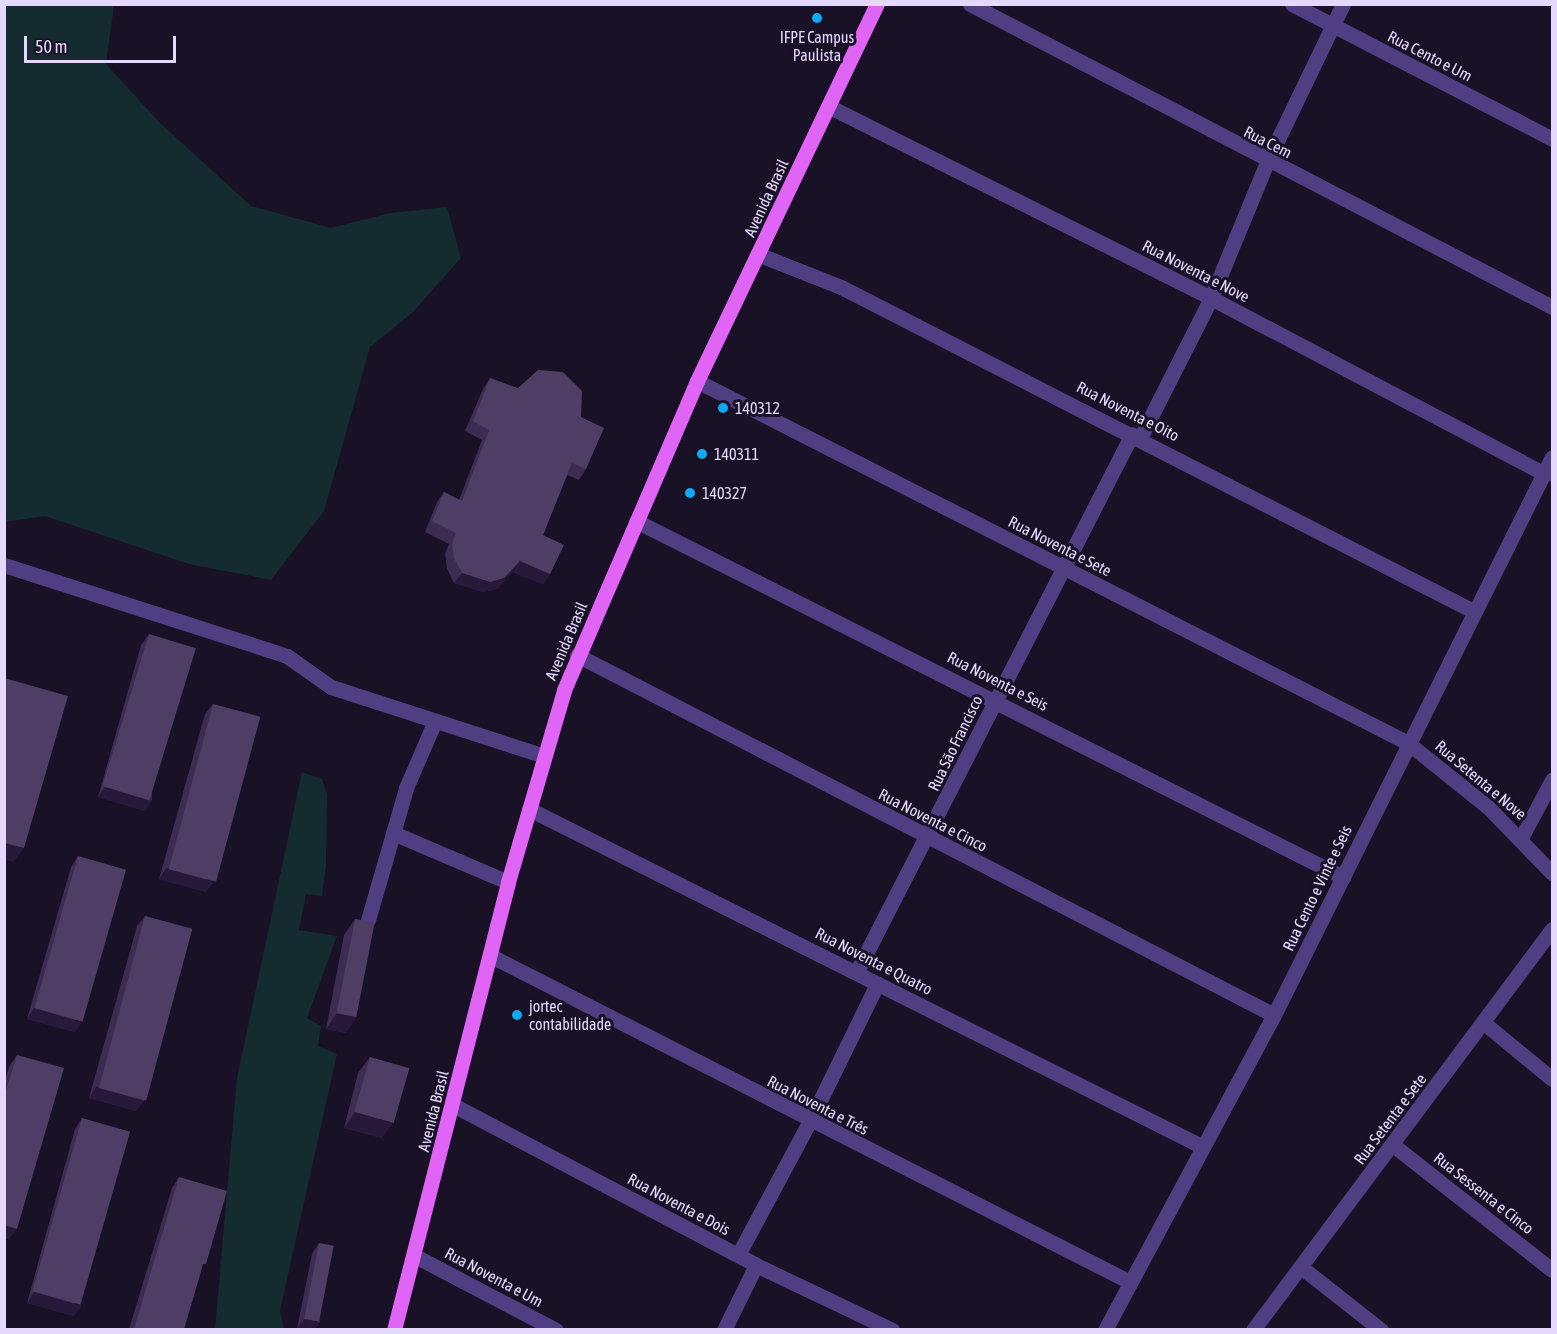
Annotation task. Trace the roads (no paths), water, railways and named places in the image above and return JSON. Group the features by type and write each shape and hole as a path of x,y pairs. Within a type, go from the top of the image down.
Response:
{"main road":[{"name":"Avenida Brasil","path":"394,1329 415,1256 508,882 544,756 577,655 697,381 760,255 877,4"}],"street":[{"name":"Rua Cem","path":"970,4 1267,162 1552,307"},
{"name":"Rua Cento e Um","path":"1292,4 1552,139"},
{"name":"Rua São Francisco","path":"857,971 928,838 1064,567 1211,298 1267,162 1343,4"},
{"name":"Rua Noventa e Nove","path":"828,106 1211,298 1545,474"},
{"name":"Rua Noventa e Oito","path":"760,255 841,287 1136,436 1475,612"},
{"name":"Rua Noventa e Sete","path":"697,381 1408,743"},
{"name":"Rua Cento e Vinte e Seis","path":"1105,1329 1274,1015 1552,458"},
{"name":"Rua Noventa e Seis","path":"636,521 996,700 1342,877"},
{"path":"4,565 287,656 331,687 544,756"},
{"name":"Rua Noventa e Cinco","path":"577,655 1274,1015"},
{"path":"368,920 406,788 435,721"},
{"name":"Rua Setenta e Nove","path":"1408,743 1450,774 1521,838 1552,873"},
{"path":"1521,838 1552,780"},
{"name":"Rua Noventa e Quatro","path":"529,809 857,971 877,984 1202,1146"},
{"path":"393,833 508,882"},
{"name":"Rua Setenta e Sete","path":"1253,1329 1393,1145 1552,929"},
{"name":"Rua Noventa e Três","path":"491,956 810,1121 1131,1282"},
{"path":"738,1255 810,1121 877,984"},
{"path":"1484,1023 1552,1079"},
{"name":"Rua Noventa e Dois","path":"453,1105 738,1255 892,1329"},
{"name":"Rua Sessenta e Cinco","path":"1393,1145 1552,1270"},
{"name":"Rua Noventa e Um","path":"415,1256 556,1329"},
{"path":"724,1329 756,1264"},
{"path":"1301,1267 1381,1329"}],"place":[{"name":"IFPE Campus Paulista","path":"817,18"},
{"name":"140312","path":"723,408"},
{"name":"140311","path":"702,454"},
{"name":"140327","path":"690,493"},
{"name":"jortec contabilidade","path":"517,1015"}]}
